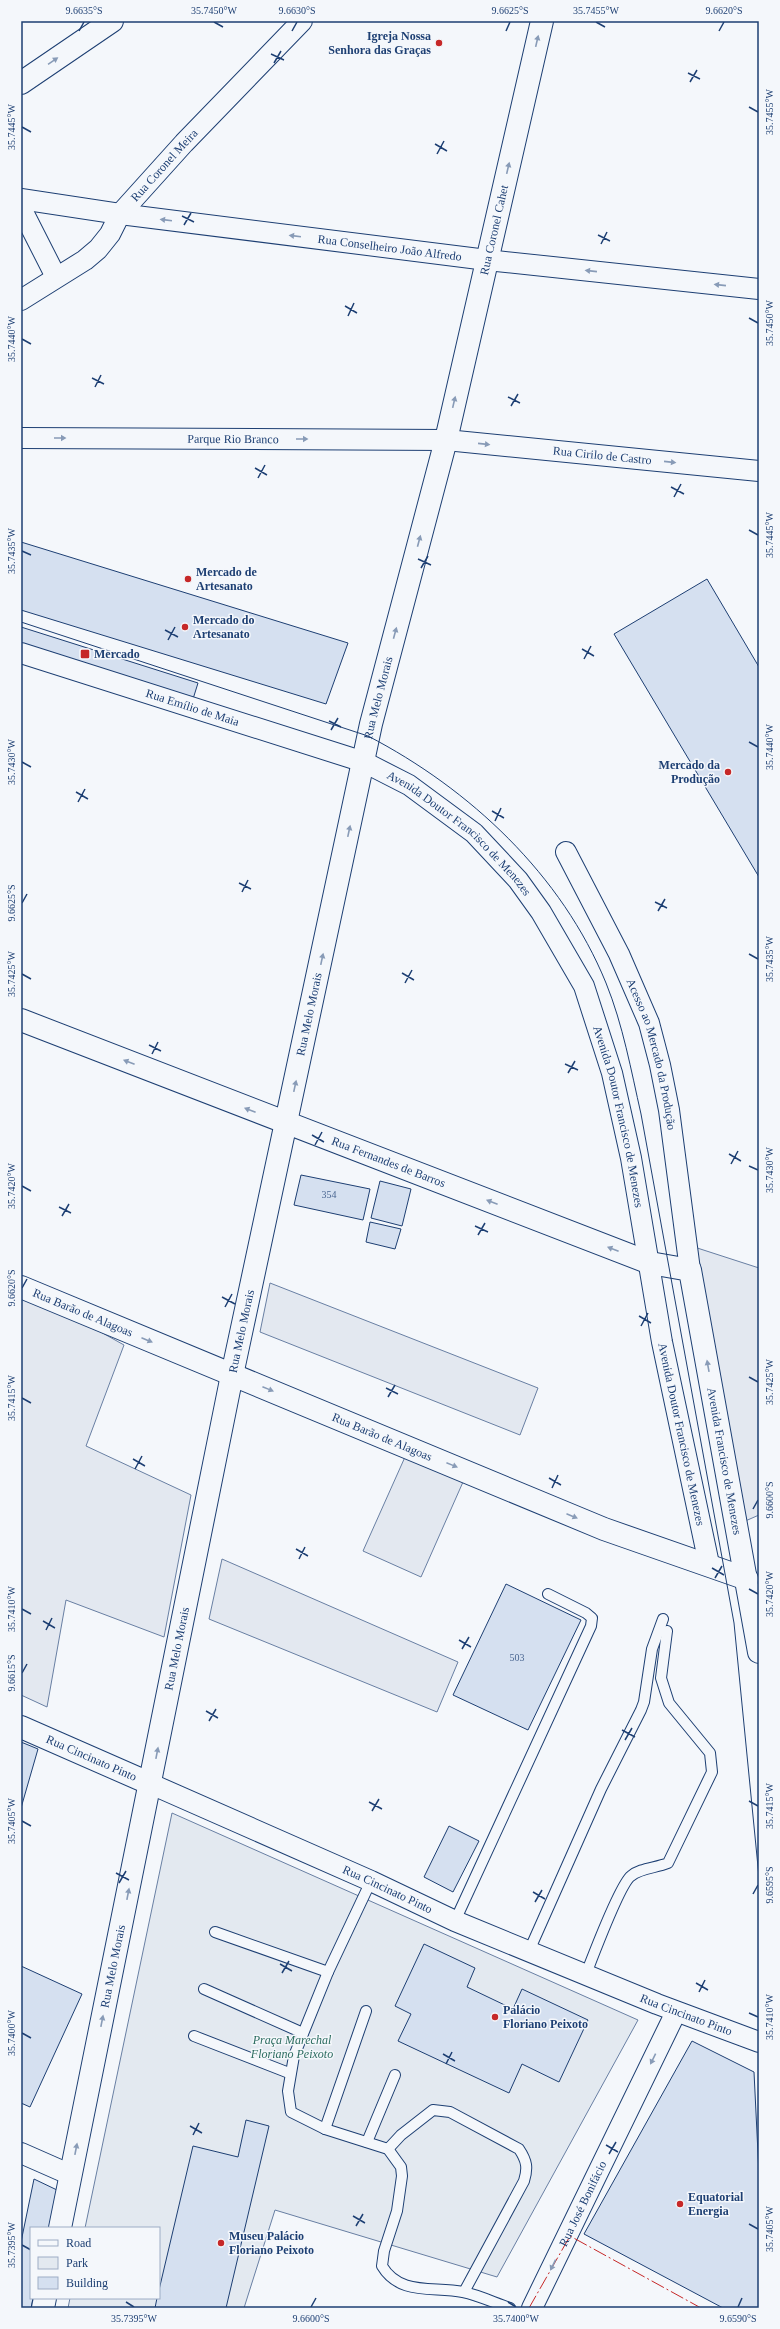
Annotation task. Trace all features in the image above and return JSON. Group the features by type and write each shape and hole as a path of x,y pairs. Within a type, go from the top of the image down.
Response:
{"street":[{"path":"21,83 112,21"},
{"name":"Rua Coronel Meira","path":"21,300 98,249 110,234 120,214 184,143 302,21"},
{"name":"Rua Coronel Cahet","path":"446,440 542,21"},
{"name":"Rua Conselheiro João Alfredo","path":"21,199 120,214 487,260 759,289"},
{"path":"21,208 56,277"},
{"name":"Parque Rio Branco","path":"21,438 446,440"},
{"name":"Rua Cirilo de Castro","path":"446,440 759,471"},
{"name":"Rua Melo Morais","path":"60,2227 151,1784 232,1375 287,1124 371,724 446,440"},
{"name":"Rua Emílio de Maia","path":"21,653 364,762"},
{"name":"Avenida Doutor Francisco de Menezes","path":"364,762 409,785 474,833 518,880 541,912 584,986 612,1073 631,1158 650,1263 662,1342 709,1564"},
{"name":"Acesso ao Mercado da Produção","path":"566,852 619,954 648,1023 660,1065 669,1110 690,1270"},
{"name":"Rua Fernandes de Barros","path":"21,1020 650,1263 690,1270"},
{"name":"Avenida Francisco de Menezes","path":"690,1270 753,1581 759,1652"},
{"name":"Rua Barão de Alagoas","path":"21,1287 604,1529 709,1564 753,1581"},
{"name":"Rua Cincinato Pinto","path":"21,1727 371,1881 455,1921 676,2012 759,2042"},
{"path":"657,2004 664,2035"},
{"name":"Rua José Bonifácio","path":"532,2308 676,2012"},
{"path":"21,2153 71,2175"}],"lane":[{"path":"455,1921 591,1626 592,1618 586,1612 548,1594"},
{"path":"528,1951 601,1789 641,1710 644,1702 652,1649 663,1619"},
{"path":"586,1974 618,1898 630,1876 648,1868 657,1868 668,1863 712,1772 710,1752 669,1703 661,1678 667,1631"},
{"path":"371,1881 328,1972 303,2033 289,2073 288,2091 291,2112 324,2129 388,2149 401,2167 402,2176 397,2211 384,2251 382,2266 394,2281 408,2287 464,2292 510,2308"},
{"path":"215,1932 328,1972"},
{"path":"204,1989 303,2033"},
{"path":"324,2129 366,2011"},
{"path":"194,2036 289,2073"},
{"path":"367,2142 395,2076"},
{"path":"388,2149 400,2135 433,2110 450,2112 519,2149 525,2158 527,2163 524,2181 464,2292"}],"green space":[{"name":"Praça Marechal Floriano Peixoto","path":"172,1813 638,2020 497,2277 275,2210 244,2308 68,2308 70,2299 160,2299 160,2227 85,2227"}],"shaded area":[{"path":"688,1245 759,1268 759,1515 743,1522"},
{"path":"270,1283 538,1388 520,1435 260,1332"},
{"path":"21,1298 99,1331 124,1345 86,1446 191,1495 164,1637 66,1600 47,1707 21,1695"},
{"path":"405,1457 463,1482 421,1577 363,1551"},
{"path":"222,1559 458,1662 437,1712 209,1619"}],"building":[{"name":"Mercado do Artesanato","path":"21,542 348,643 326,704 21,610"},
{"name":"Mercado da Produção","path":"707,579 759,667 759,877 614,634"},
{"name":"Mercado","path":"21,627 198,683 193,699 21,644"},
{"path":"301,1175 370,1189 363,1220 294,1205"},
{"path":"380,1181 411,1189 402,1226 371,1218"},
{"path":"370,1222 401,1229 395,1249 366,1242"},
{"path":"506,1584 581,1620 528,1730 453,1695"},
{"path":"21,1742 38,1749 21,1808"},
{"path":"449,1826 479,1841 453,1892 424,1877"},
{"name":"Palácio Floriano Peixoto","path":"424,1944 475,1968 467,1987 513,2009 522,1989 588,2020 559,2082 522,2064 509,2093 398,2041 411,2014 395,2006"},
{"path":"21,1966 82,1994 30,2107 21,2103"},
{"name":"Equatorial Energia","path":"692,2041 754,2072 759,2174 759,2308 723,2308 584,2234"},
{"path":"246,2120 269,2126 226,2308 155,2308 157,2299 160,2299 160,2286 193,2146 238,2157"},
{"path":"34,2179 57,2190 49,2227 30,2227 30,2299 33,2299 31,2308 21,2308 21,2242"}],"tram line":[{"path":"21,622 368,736 406,757 477,809 509,839 538,871 565,906 587,944 612,999 626,1048 641,1114 734,1623 759,1877"}],"power":[{"path":"529,2308 570,2236 701,2308"}],"place":[{"name":"Igreja Nossa Senhora das Graças","path":"439,43"},
{"name":"Mercado de Artesanato","path":"188,579"},
{"name":"Mercado do Artesanato","path":"185,627"},
{"name":"Mercado","path":"85,654"},
{"name":"Mercado da Produção","path":"728,772"},
{"name":"Palácio Floriano Peixoto","path":"495,2017"},
{"name":"Equatorial Energia","path":"680,2204"},
{"name":"Museu Palácio Floriano Peixoto","path":"221,2243"}]}
